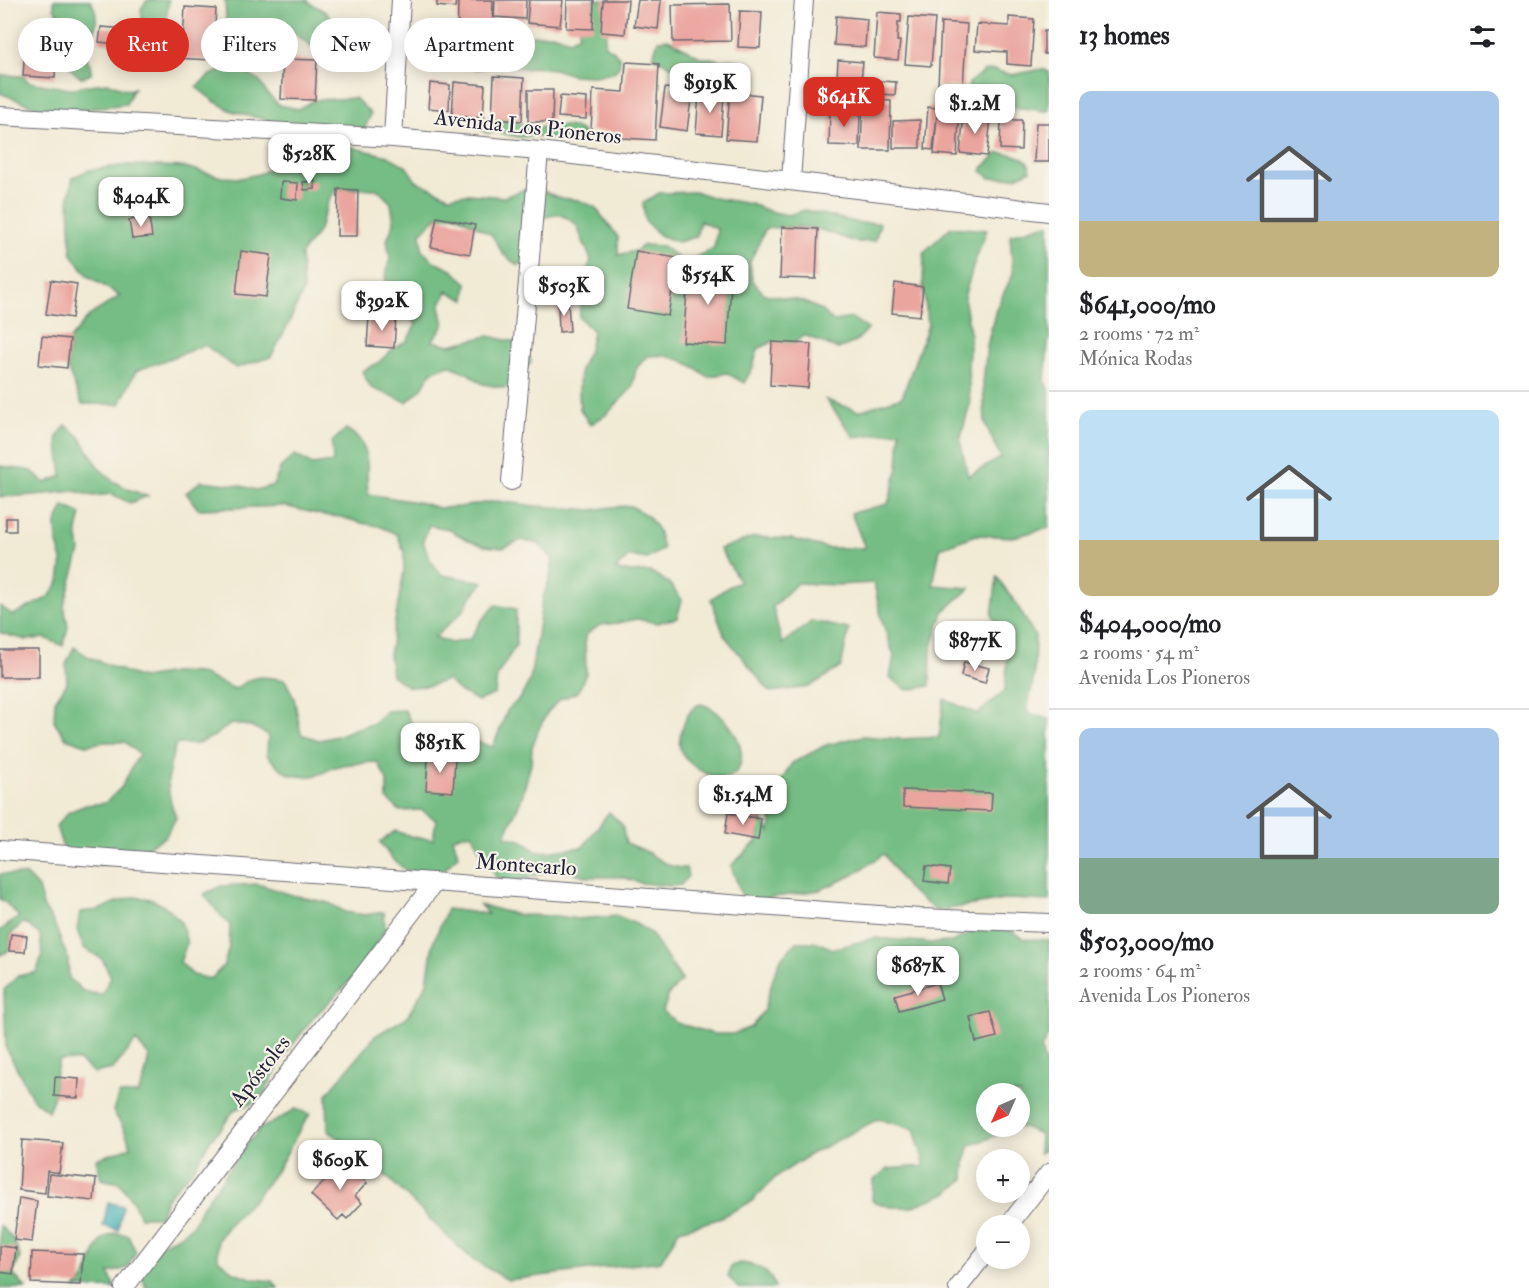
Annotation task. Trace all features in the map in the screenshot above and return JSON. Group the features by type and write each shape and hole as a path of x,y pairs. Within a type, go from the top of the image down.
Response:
{"street":[{"path":"393,138 401,0"},
{"path":"791,180 804,0"},
{"name":"Avenida Los Pioneros","path":"0,117 393,138 539,151 1049,212"},
{"path":"511,481 539,151"},
{"name":"Montecarlo","path":"0,850 920,918 1049,923"},
{"name":"Apóstoles","path":"124,1288 435,882"},
{"path":"1017,1215 1049,1173"},
{"path":"958,1288 976,1265"}],"green space":[{"path":"54,0 90,0 96,20 94,33 94,18 61,18 54,8"},
{"path":"147,0 169,0 166,18 142,18 141,9"},
{"path":"225,0 307,0 331,18 310,18 310,45 298,36 298,18 226,18"},
{"path":"584,0 619,0 609,23 605,40 605,46 613,50 620,58 619,67 613,73 593,76 573,75 554,69 535,67 535,35 552,34 570,40 579,35"},
{"path":"668,39 702,58 721,61 730,59 741,62 748,68 744,77 737,83 699,83 653,57 658,40"},
{"path":"1042,69 1049,72 1049,111 1021,108 985,110 972,103 969,83 984,71 994,70 1012,75"},
{"path":"74,72 91,72 91,74 82,78"},
{"path":"218,72 246,72 260,82 279,105 298,109 315,100 355,98 371,114 363,132 288,129 270,121 232,111 214,101 196,87 210,75"},
{"path":"0,75 23,76 29,82 70,89 108,83 129,90 134,88 126,104 87,109 69,114 48,112 0,93"},
{"path":"497,116 536,129 546,126 566,126 584,133 580,142 566,142 537,136 518,137 497,132 486,133 477,127 474,117"},
{"path":"351,147 388,156 406,166 416,181 449,196 467,194 504,197 523,190 543,191 560,198 578,200 595,207 618,237 618,255 635,251 644,245 663,246 688,266 698,256 714,248 717,229 700,221 696,237 678,242 659,235 645,221 643,203 659,193 697,192 788,215 805,210 859,223 880,223 875,241 856,242 818,229 766,228 750,262 752,280 764,294 802,301 819,309 834,321 852,318 868,329 855,342 838,349 804,335 790,347 772,342 758,349 753,367 744,383 727,373 708,377 687,363 672,357 647,356 636,369 632,388 607,414 590,425 580,409 579,390 580,369 589,350 593,331 579,317 585,277 591,260 576,224 560,214 540,218 531,253 518,266 503,254 492,235 455,214 437,217 421,233 422,251 435,262 452,270 467,283 465,300 447,291 440,306 444,325 432,341 450,345 488,336 524,344 531,362 520,377 504,388 483,384 449,365 431,372 422,388 407,402 371,388 362,371 378,363 394,348 407,341 416,324 389,295 385,276 390,258 387,240 394,223 391,203 377,189 338,189 330,198 318,232 301,254 303,291 271,357 236,368 205,345 136,371 120,404 82,404 67,368 70,339 89,316 120,296 88,276 71,253 69,196 73,177 89,170 129,165 185,167 222,177 241,178 259,174 294,158"},
{"path":"998,153 1023,158 1030,165 1031,170 1017,177 990,178 982,171"},
{"path":"1049,224 1049,340 1045,381 1049,390 1049,528 1013,537 976,535 940,548 933,585 970,588 943,612 931,650 930,686 907,690 890,678 894,656 882,621 874,583 836,585 797,583 773,607 782,644 812,621 849,629 841,667 809,687 770,692 724,635 711,599 740,582 720,549 754,537 792,539 827,548 865,548 851,513 888,504 898,468 900,431 854,437 826,400 859,411 902,397 928,325 923,287 924,252 951,227 987,230 964,297 970,332 968,368 970,404 960,440 968,476 1001,458 985,423 983,383 987,346 996,309 1013,274 1010,235"},
{"path":"66,425 80,437 99,468 113,481 148,496 130,503 112,494 93,496 75,491 0,497 0,466 32,471 45,483 62,476 57,437"},
{"path":"346,429 358,438 364,448 367,461 368,494 439,508 497,501 593,510 631,506 648,516 658,530 663,549 647,559 629,556 615,570 651,572 669,583 682,600 677,618 657,623 637,619 600,625 585,636 586,673 578,692 559,700 547,713 538,731 532,747 531,764 521,800 505,836 523,841 537,852 583,847 609,812 622,825 626,843 669,865 686,868 688,876 681,885 641,883 622,877 589,877 560,869 550,870 516,882 497,879 471,833 453,837 458,855 445,869 426,872 407,871 391,858 380,842 395,831 413,837 433,839 436,820 421,810 400,811 387,799 387,780 377,762 339,766 317,775 294,775 283,770 267,755 268,735 251,726 231,724 197,744 176,744 168,781 176,818 165,837 132,855 115,862 95,866 74,861 62,845 56,826 69,812 86,805 105,803 121,788 139,754 125,742 86,745 66,738 54,721 55,701 67,683 66,664 74,647 89,657 142,678 180,672 199,673 235,689 259,677 285,680 294,698 301,734 319,740 372,724 386,711 405,710 415,729 435,742 443,745 458,733 493,747 507,711 521,697 530,680 543,597 550,578 553,559 539,544 521,540 503,548 484,546 448,529 429,525 423,541 430,560 442,575 484,582 472,595 463,611 435,637 451,643 470,639 482,620 496,605 516,609 516,645 497,676 495,694 478,701 460,692 447,680 429,686 408,687 392,675 389,655 404,571 404,552 397,534 379,526 284,506 198,509 186,493 201,481 238,485 256,490 274,485 280,468 295,455 312,465 333,462 332,442"},
{"path":"64,506 81,514 77,531 80,551 64,606 68,627 63,646 45,638 26,640 0,633 0,606 13,615 49,597 59,582 62,560 57,543 56,523"},
{"path":"997,577 1035,636 1034,676 1027,712 1049,719 1049,901 1010,899 936,911 907,888 884,854 853,875 820,890 744,902 731,866 758,840 761,819 770,832 773,795 792,763 826,745 863,736 902,739 939,737 944,699 978,714 1005,690 1008,650 992,615"},
{"path":"700,704 709,707 726,721 738,740 741,760 738,769 732,775 724,778 706,774 683,755 680,748 680,737 686,718 694,707"},
{"path":"0,874 26,875 38,888 43,906 54,923 68,959 69,978 83,991 101,995 111,977 102,959 84,948 77,930 80,912 99,910 134,897 152,899 169,909 181,922 187,943 180,962 193,975 211,979 224,965 229,947 230,925 204,894 221,886 258,884 292,895 329,903 345,912 365,915 384,912 385,930 354,977 315,1016 293,1044 282,1059 265,1092 251,1104 234,1110 211,1139 192,1171 166,1199 160,1217 140,1217 120,1183 101,1179 96,1159 131,1147 113,1111 119,1094 138,1094 149,1056 136,1041 113,1069 94,1073 79,1061 59,1060 54,1096 48,1111 33,1099 6,1048 4,990 18,976 37,972 42,954 40,935 24,922 11,934 9,951 0,955 0,931 19,917 0,899"},
{"path":"480,905 518,915 577,919 618,916 636,924 652,934 682,980 669,994 663,1011 677,1023 714,1034 733,1034 751,1027 764,1010 782,957 797,942 817,942 833,949 874,938 933,943 952,942 987,927 1007,929 1025,939 1049,940 1049,1033 1041,1050 1049,1075 1049,1148 1039,1153 1040,1134 1030,1130 1030,1083 976,1083 976,1137 992,1137 970,1145 965,1161 964,1179 949,1192 911,1207 891,1207 872,1201 873,1181 887,1169 925,1166 914,1129 878,1119 811,1154 777,1176 751,1202 715,1220 679,1230 661,1261 508,1280 473,1260 362,1152 328,1131 327,1094 375,1036 407,1017 427,983 433,943 447,909 488,914"},
{"path":"295,1109 310,1114 279,1167 255,1198 229,1224 218,1240 218,1259 234,1272 254,1279 273,1281 278,1288 146,1288 141,1273 161,1244 179,1236 193,1225 201,1208 237,1156 261,1128"},
{"path":"0,1225 14,1240 20,1257 13,1274 26,1288 0,1288"},
{"path":"116,1233 128,1235 136,1252 127,1268 109,1273 115,1288 75,1288 84,1280 103,1239"},
{"path":"740,1263 762,1270 770,1277 775,1288 738,1288 728,1276 731,1266"}],"water":[{"path":"108,1202 123,1206 118,1230 103,1226"}],"building":[{"path":"437,0 456,0 455,8 437,6"},
{"path":"458,0 493,0 493,18 458,18"},
{"path":"495,0 526,0 525,18 494,17"},
{"path":"529,0 563,0 560,26 535,24 535,18 527,18"},
{"path":"567,0 594,0 593,29 566,28"},
{"path":"603,0 628,0 625,34 601,32"},
{"path":"638,0 661,0 658,29 634,26"},
{"path":"730,4 731,41 673,42 672,5"},
{"path":"185,7 216,9 215,18 201,18 201,59 189,59 189,18 184,18"},
{"path":"740,11 762,12 760,48 738,47"},
{"path":"877,12 901,14 901,22 898,22 897,41 900,41 898,60 874,58"},
{"path":"836,16 867,19 865,47 834,45"},
{"path":"909,17 935,19 931,66 905,64"},
{"path":"1009,17 1034,19 1031,66 1007,64 1007,52 975,50 977,24 1009,26"},
{"path":"941,22 967,24 963,87 938,86"},
{"path":"101,27 106,27 106,43 99,42"},
{"path":"1044,31 1049,31 1049,54 1044,54"},
{"path":"298,59 310,60 310,72 316,72 315,100 281,99 282,72 298,72"},
{"path":"838,60 863,62 861,81 837,78"},
{"path":"626,62 659,64 655,140 622,138 622,133 591,131 593,90 624,92"},
{"path":"23,72 55,72 55,78 23,76"},
{"path":"494,76 524,78 522,121 492,119"},
{"path":"864,80 896,82 895,95 863,93"},
{"path":"454,82 485,85 483,118 452,116"},
{"path":"430,83 450,85 449,110 428,108"},
{"path":"665,88 692,91 687,131 660,127"},
{"path":"528,90 553,90 552,122 528,122"},
{"path":"730,92 761,95 757,141 726,139"},
{"path":"699,94 724,96 721,135 696,133"},
{"path":"560,96 587,98 586,119 558,117"},
{"path":"863,100 891,101 890,150 861,150"},
{"path":"938,102 960,104 957,156 934,154 937,116 933,150 925,149 928,107 937,108"},
{"path":"830,111 860,112 859,146 829,145"},
{"path":"964,114 991,117 987,156 960,153"},
{"path":"920,120 920,148 893,148 893,121"},
{"path":"1001,120 1022,120 1021,150 1000,149"},
{"path":"1036,123 1049,123 1049,162 1034,162"},
{"path":"315,181 315,189 304,190 303,182"},
{"path":"281,182 298,183 297,200 280,198"},
{"path":"338,189 358,190 357,236 337,236"},
{"path":"149,217 152,237 132,239 129,220"},
{"path":"437,217 475,225 470,254 431,247"},
{"path":"782,227 818,229 816,279 780,278"},
{"path":"241,251 271,255 266,297 236,294"},
{"path":"636,251 677,258 668,316 627,309"},
{"path":"689,266 732,270 727,345 683,342"},
{"path":"51,280 77,284 72,318 46,314"},
{"path":"895,283 923,287 920,316 892,313"},
{"path":"568,302 570,331 559,332 558,303"},
{"path":"369,316 396,318 394,348 367,346"},
{"path":"42,336 70,339 67,368 39,365"},
{"path":"772,342 811,344 808,388 770,385"},
{"path":"6,518 16,518 16,531 6,531"},
{"path":"0,650 39,650 39,677 0,677"},
{"path":"964,662 989,668 985,683 961,676"},
{"path":"428,757 455,759 453,792 426,790"},
{"path":"903,790 992,793 991,811 903,807"},
{"path":"728,813 761,819 758,840 725,834"},
{"path":"926,866 950,869 948,884 924,881"},
{"path":"11,934 27,936 25,952 9,951"},
{"path":"937,983 942,999 899,1011 895,995"},
{"path":"990,1012 997,1037 976,1042 970,1017"},
{"path":"55,1077 79,1079 78,1098 54,1096"},
{"path":"22,1140 63,1143 59,1173 47,1171 45,1193 19,1190"},
{"path":"343,1160 367,1183 355,1196 362,1203 347,1219 343,1215 338,1220 311,1195"},
{"path":"49,1174 96,1179 94,1201 47,1196"},
{"path":"19,1198 37,1201 32,1242 14,1240"},
{"path":"0,1246 16,1248 13,1274 0,1272"},
{"path":"32,1252 83,1254 81,1285 31,1283"}]}
